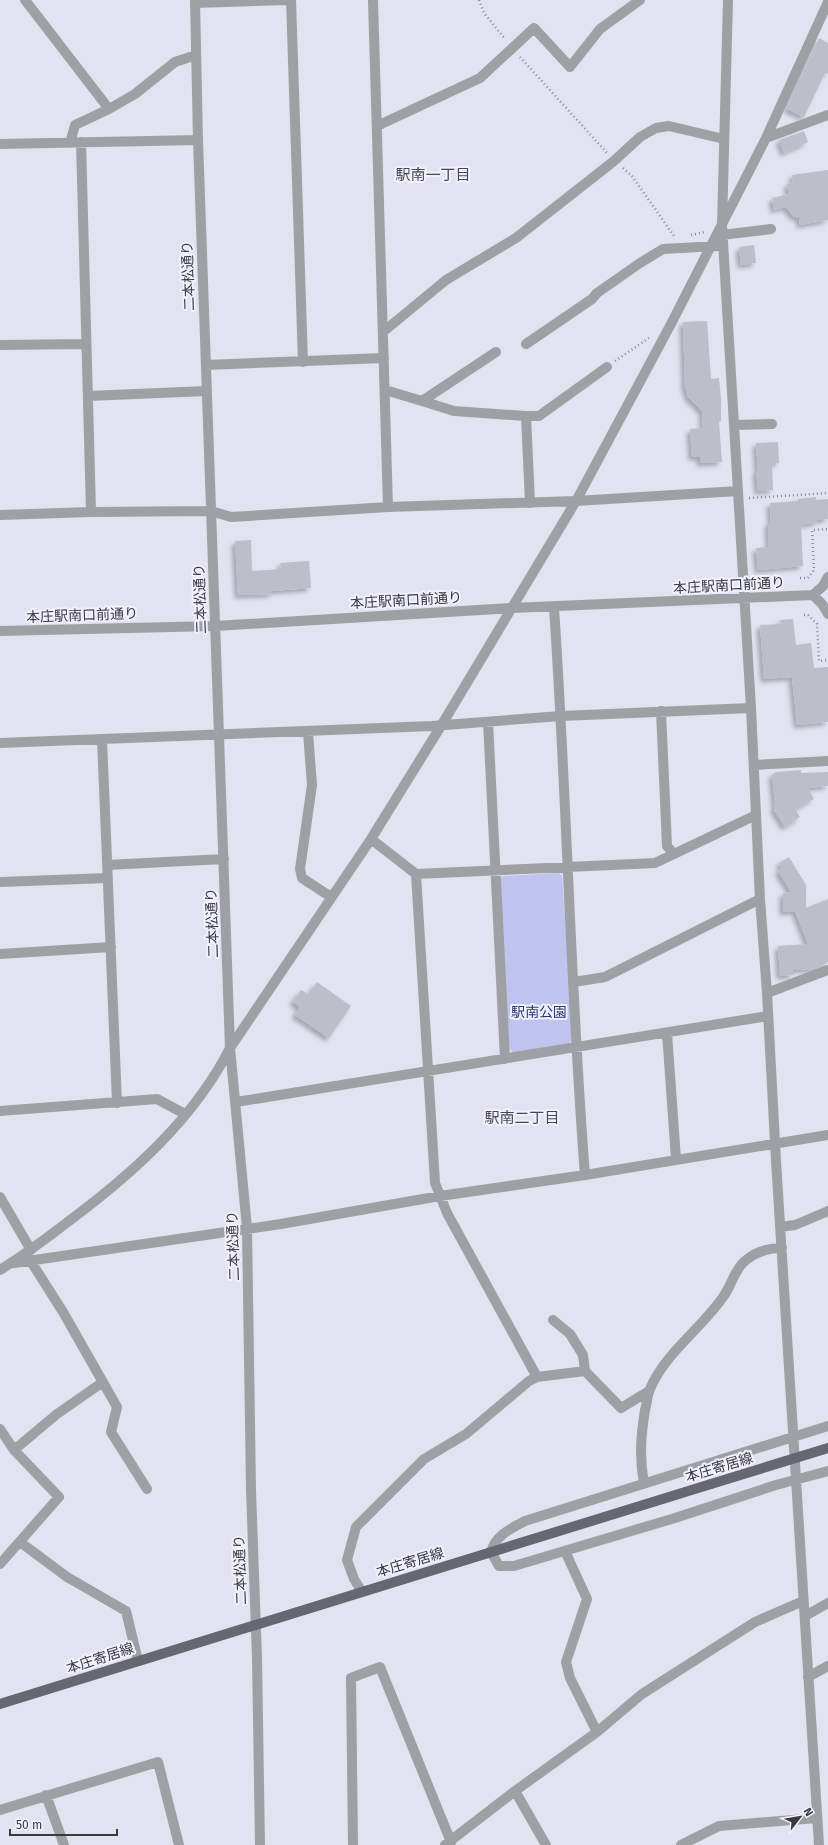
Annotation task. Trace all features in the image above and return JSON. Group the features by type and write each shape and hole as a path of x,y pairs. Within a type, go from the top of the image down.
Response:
{"main road":[{"name":"本庄寄居線","path":"0,1704 828,1448"}],"street":[{"path":"25,0 109,109"},
{"path":"195,2 289,0 303,362"},
{"path":"373,0 388,507"},
{"path":"377,126 480,78 534,28 570,67 600,29 640,0"},
{"path":"728,0 722,235 751,708 760,899 819,1845"},
{"name":"二本松通り","path":"195,2 198,140 230,1048 247,1228 251,1490 256,1625 260,1845"},
{"path":"0,1270 31,1250 106,1193 146,1159 216,1075 230,1048 370,839 441,726 576,501 711,246 722,235 828,2"},
{"path":"70,143 75,125 109,109 135,94 176,62 196,55"},
{"path":"766,138 828,115"},
{"path":"383,332 446,280 516,238 614,161 640,137 656,128 669,126 724,139"},
{"path":"0,144 198,140"},
{"path":"81,142 91,512"},
{"path":"526,344 640,263 663,250 711,246 722,235 771,229"},
{"path":"0,345 86,344"},
{"path":"422,401 496,352"},
{"path":"206,365 384,358"},
{"path":"385,390 454,411 539,416 607,367"},
{"path":"88,396 207,391"},
{"path":"526,416 530,503"},
{"path":"734,425 772,424"},
{"path":"0,515 91,512 211,511 231,517 388,507 576,501 738,491"},
{"path":"828,577 823,586 813,595 822,604 828,614"},
{"name":"本庄駅南口前通り","path":"0,631 215,626 512,608 554,608 813,595"},
{"path":"554,608 585,1175"},
{"path":"0,743 441,726 561,716 751,708"},
{"path":"661,711 667,846 674,854"},
{"path":"488,722 505,1059"},
{"path":"308,732 312,785 300,869 302,878 331,897"},
{"path":"102,739 117,1103"},
{"path":"754,765 828,761"},
{"path":"370,839 416,874 655,863 756,815"},
{"path":"108,865 224,859"},
{"path":"416,874 435,1183 440,1196 537,1377"},
{"path":"0,882 108,878"},
{"path":"574,982 605,977 760,899"},
{"path":"0,954 111,947"},
{"path":"767,992 828,970"},
{"path":"236,1102 768,1016"},
{"path":"667,1033 676,1159"},
{"path":"0,1111 157,1099 185,1114"},
{"path":"10,1264 280,1224 440,1196 585,1175 828,1135"},
{"path":"0,1197 31,1250"},
{"path":"780,1227 795,1225 828,1210"},
{"path":"644,1483 640,1465 641,1433 649,1391 658,1372 723,1296 740,1266 754,1255 772,1248 782,1248"},
{"path":"30,1260 63,1312 117,1407 111,1432 147,1489"},
{"path":"553,1320 570,1334 583,1355 585,1371 621,1408 649,1391"},
{"path":"362,1592 354,1579 347,1560 356,1527 424,1459 466,1434 503,1401 537,1377 585,1371"},
{"path":"14,1450 57,1414 103,1382"},
{"path":"828,1426 525,1521 506,1531 497,1539 491,1552 500,1566 509,1567 776,1485 828,1471"},
{"path":"0,1429 14,1450 59,1497 0,1564"},
{"path":"20,1542 68,1578 126,1611 138,1661"},
{"path":"565,1551 587,1599 566,1662 570,1678 597,1732"},
{"path":"353,1845 351,1678 380,1667 448,1843 515,1791 597,1732 642,1694 755,1622 803,1601"},
{"path":"805,1616 828,1603"},
{"path":"808,1677 828,1666"},
{"path":"0,1810 158,1762 178,1845"},
{"path":"515,1791 546,1845"},
{"path":"46,1795 64,1845"},
{"path":"681,1845 692,1842 719,1826 817,1818"}],"path":[{"path":"479,0 484,12 512,48 614,161 632,176 677,240"},
{"path":"688,236 711,231"},
{"path":"607,367 653,336"},
{"path":"748,498 828,493"},
{"path":"800,578 808,578 814,570 812,530 828,529"},
{"path":"804,616 808,615 817,624 819,661 828,660"}],"green space":[{"name":"駅南公園","path":"559,873 562,876 573,1034 570,1043 513,1054 509,1047 499,879 503,876"}],"building":[{"path":"819,38 828,43 828,74 825,73 804,117 787,109"},
{"path":"804,131 808,142 784,153 779,140"},
{"path":"828,170 828,220 800,225 799,218 793,216 786,207 774,210 772,198 789,194 787,184 793,182 792,175"},
{"path":"754,245 756,263 741,265 739,247"},
{"path":"707,321 711,379 719,378 721,421 719,422 722,462 700,463 700,457 692,457 690,429 703,428 702,411 688,397 685,386 683,322"},
{"path":"778,442 779,463 772,464 773,490 758,491 756,443"},
{"path":"816,497 816,500 828,499 828,519 817,520 817,522 801,525 803,566 758,570 756,548 769,547 768,523 771,523 770,503 798,501 798,499"},
{"path":"251,540 252,571 281,569 280,563 309,561 311,588 272,591 272,594 238,595 235,541"},
{"path":"793,619 796,645 811,643 814,668 828,667 828,722 797,725 792,677 764,679 760,625 781,624 780,620"},
{"path":"801,770 801,773 828,772 828,786 808,788 814,799 795,809 800,817 785,827 774,810 775,804 772,775 776,772"},
{"path":"789,857 806,885 806,908 828,899 828,962 813,969 793,970 793,975 780,976 778,946 808,944 795,911 783,912 783,893 791,892 778,871 782,868 779,863"},
{"path":"317,982 351,1006 329,1038 295,1015 300,1007 293,1002 301,990 308,994"}],"district":[{"name":"駅南一丁目","path":"433,175"},
{"name":"駅南二丁目","path":"522,1118"}]}
